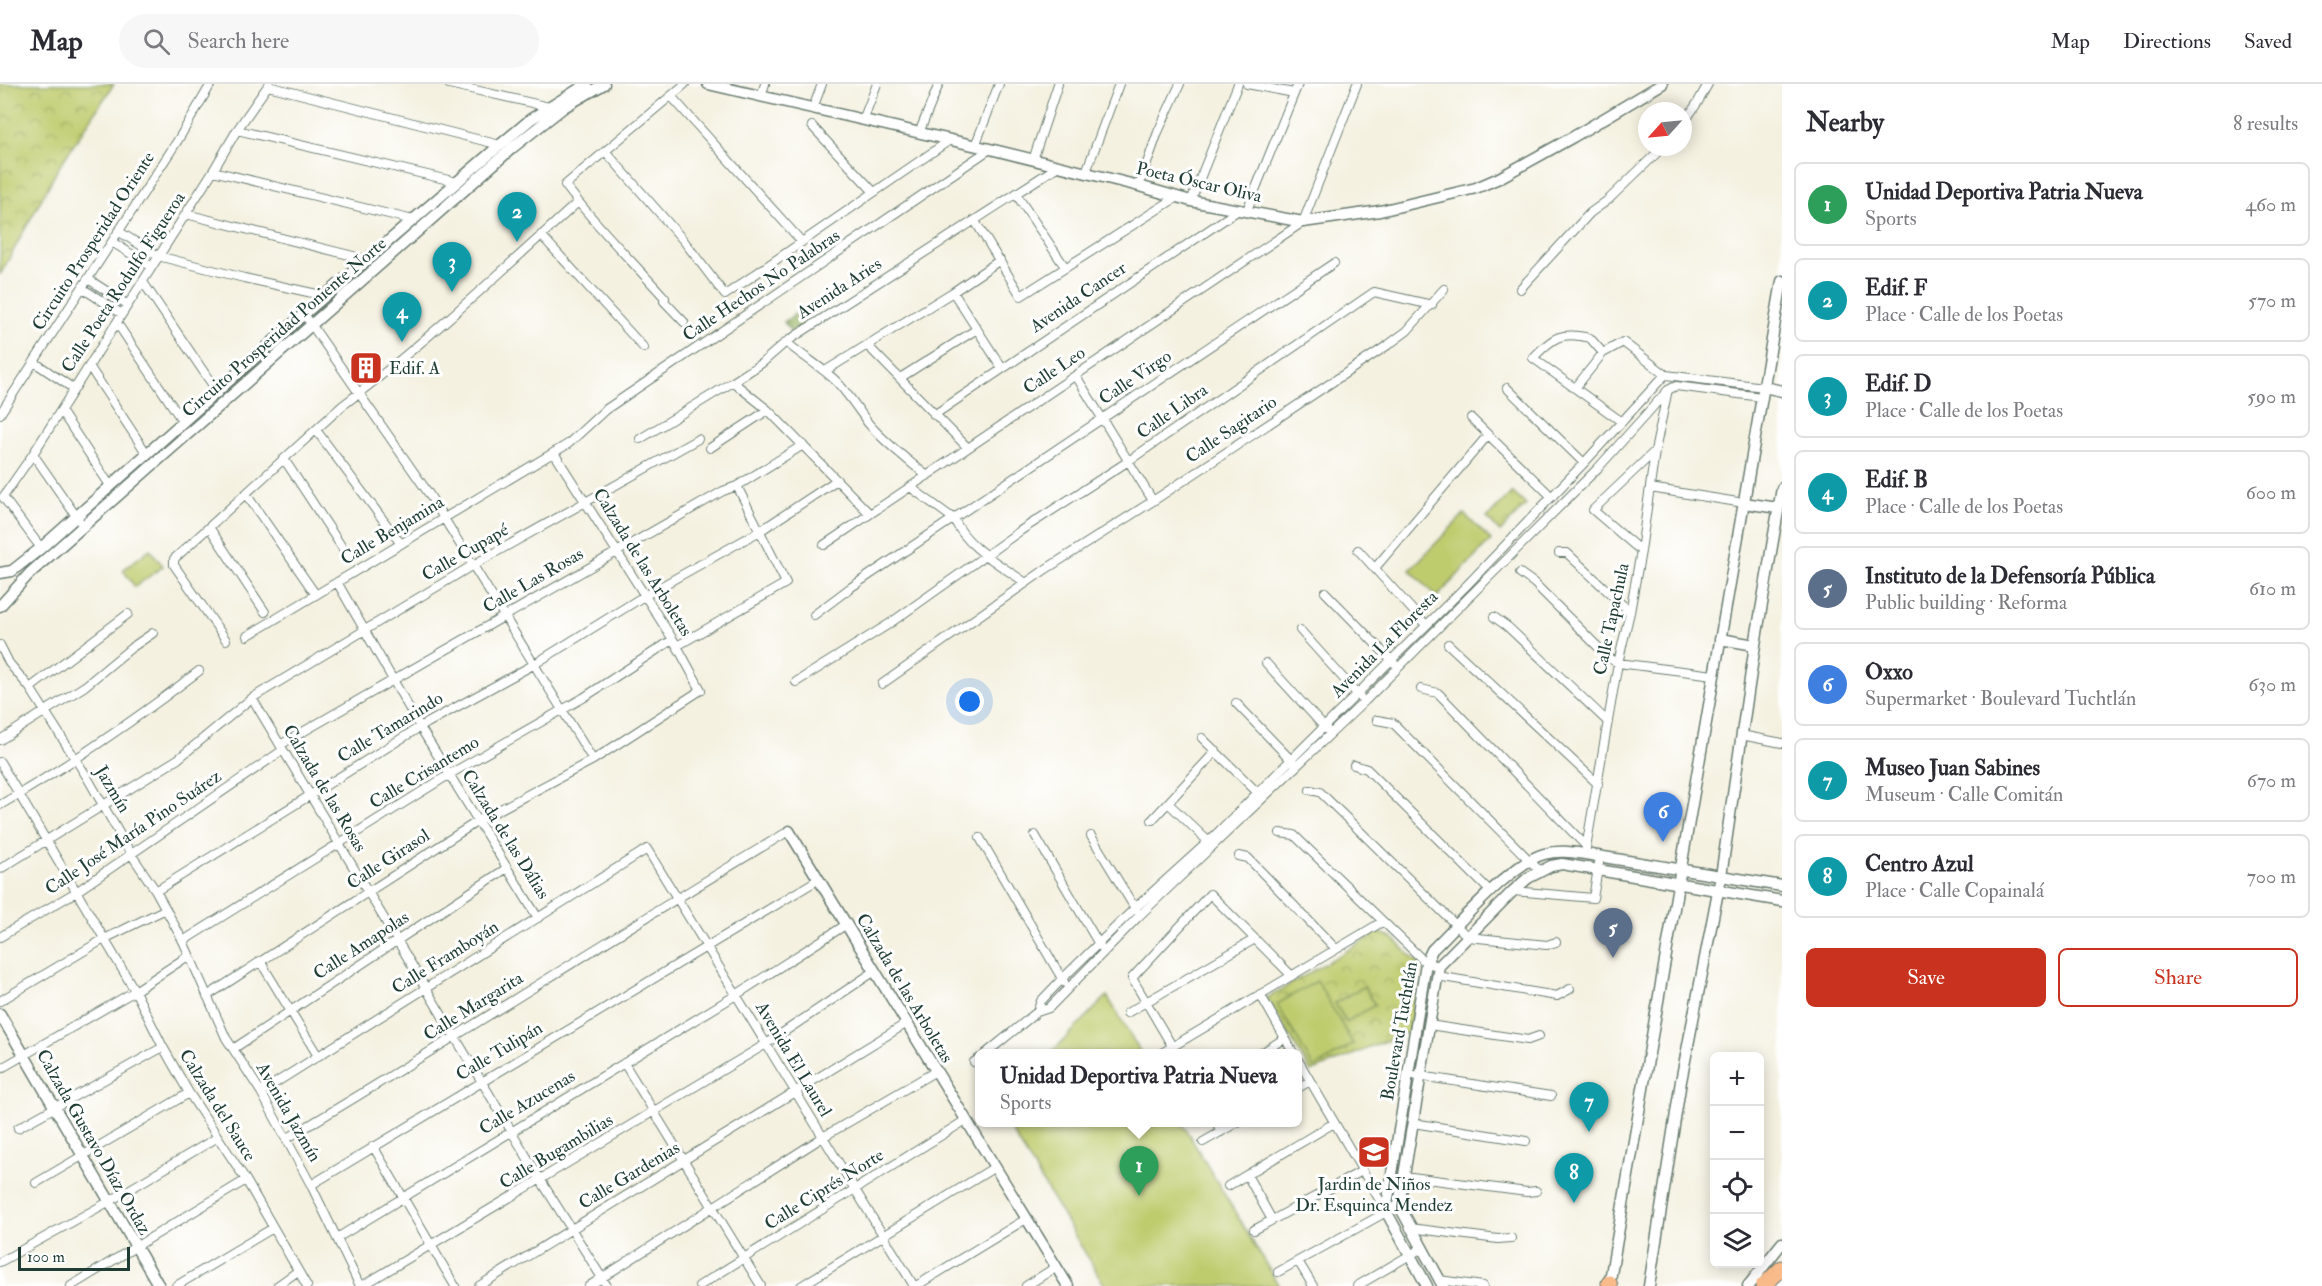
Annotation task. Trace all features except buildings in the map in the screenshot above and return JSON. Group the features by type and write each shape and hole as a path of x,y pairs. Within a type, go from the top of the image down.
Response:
{"highway":[{"path":"1762,1286 1782,1268"}],"street":[{"name":"Circuito Prosperidad Oriente","path":"0,414 178,140 211,84"},
{"path":"449,84 549,107"},
{"name":"Circuito Prosperidad Poniente Norte","path":"0,573 12,571 41,548 218,393 304,314 531,119 587,84"},
{"name":"Circuito Prosperidad Poniente Norte","path":"2,599 538,127 604,84"},
{"path":"684,322 565,185 685,84"},
{"name":"Poeta Óscar Oliva","path":"708,84 1086,172 1191,201 1303,222 1380,211 1476,188 1499,178 1573,137 1662,84"},
{"path":"761,96 765,84"},
{"path":"813,108 822,84"},
{"path":"863,120 877,84"},
{"path":"919,133 939,84"},
{"path":"975,146 999,84"},
{"path":"1033,160 1058,84"},
{"path":"1086,172 1119,84"},
{"path":"1139,186 1158,132 1180,84"},
{"path":"1191,201 1238,84"},
{"path":"1244,210 1296,88 1247,84"},
{"path":"1303,222 1357,84"},
{"path":"1692,111 1708,84"},
{"path":"268,85 500,145"},
{"name":"Calle Poeta Rodulfo Figueroa","path":"41,548 3,497 33,454 237,130 268,85"},
{"path":"671,96 802,242"},
{"path":"812,126 873,191"},
{"path":"237,130 457,182"},
{"path":"606,152 684,241 725,295 950,140"},
{"name":"Calle Hechos No Palabras","path":"554,453 568,444 605,410 990,149"},
{"path":"1520,289 1590,213 1622,188 1654,156"},
{"name":"Avenida Aries","path":"640,439 733,382 762,363 786,342 1057,166"},
{"path":"213,171 412,220"},
{"path":"1016,194 1065,267"},
{"path":"975,220 1021,296 1177,196"},
{"path":"226,640 174,566 174,559 316,430 468,303 578,202"},
{"name":"Avenida Cancer","path":"934,415 1244,210"},
{"path":"186,214 369,260"},
{"name":"Calle Leo","path":"824,545 1303,222"},
{"path":"118,231 158,256 326,296"},
{"path":"541,235 644,348"},
{"path":"112,242 152,267"},
{"path":"825,371 953,292 1000,260"},
{"name":"Calle Virgo","path":"814,615 850,588 1334,263"},
{"path":"88,279 128,305"},
{"path":"1609,1285 1782,281"},
{"path":"143,282 218,393"},
{"path":"82,288 122,314"},
{"name":"Calle Sagitario","path":"882,684 1026,583 1388,345 1407,331 1444,289"},
{"path":"953,292 1002,368"},
{"name":"Calle Libra","path":"796,682 889,624 987,554 1127,462 1374,292 1432,305"},
{"path":"304,314 444,518 592,760"},
{"path":"117,323 183,422"},
{"path":"900,378 977,329"},
{"path":"1603,353 1590,338 1567,335 1558,336 1533,358 1622,422"},
{"path":"786,342 825,371 850,397 869,424 895,450 927,476"},
{"path":"1576,387 1603,353 1623,342 1666,375 1698,378 1763,392"},
{"path":"867,345 968,448"},
{"path":"34,362 74,389"},
{"path":"89,366 147,454"},
{"name":"Avenida La Floresta","path":"1037,1012 1041,1001 1062,979 1100,948 1260,796 1292,759 1552,496 1666,375"},
{"path":"1076,376 1153,501"},
{"path":"1697,389 1698,378"},
{"path":"733,382 768,410 870,514"},
{"path":"1668,390 1676,386 1763,392 1782,390"},
{"path":"1507,388 1584,463"},
{"name":"Avenida La Floresta","path":"1260,796 1296,768 1331,735 1598,468 1668,390"},
{"name":"Calle Tapachula","path":"1586,850 1618,663 1641,551 1655,451 1668,390"},
{"path":"710,448 768,410"},
{"path":"60,411 111,487"},
{"path":"1471,418 1552,496"},
{"path":"316,430 401,544"},
{"path":"1376,568 1488,435"},
{"name":"Calle Cupapé","path":"0,869 178,759 252,698 473,565 698,439"},
{"name":"Calle Las Rosas","path":"281,748 393,679 723,491 737,486 803,445"},
{"path":"1641,551 1593,510 1655,451"},
{"name":"Calzada de las Arboletas","path":"554,453 675,643 701,690"},
{"name":"Calle Benjamina","path":"247,636 554,453"},
{"path":"33,454 83,526"},
{"path":"284,459 349,558"},
{"name":"Calle Tamarindo","path":"156,891 420,727 533,665 644,596 760,531 837,480"},
{"path":"737,486 760,531"},
{"path":"910,487 954,519 965,537 974,546 1026,583"},
{"path":"1650,488 1780,508"},
{"path":"1649,1286 1681,1081 1721,876 1755,645 1782,488"},
{"path":"246,494 316,595"},
{"path":"209,527 265,612"},
{"name":"Calle Crisantemo","path":"183,941 450,774 675,643 786,583 760,531"},
{"path":"1358,550 1426,625"},
{"path":"1560,553 1567,553 1630,612"},
{"path":"1520,573 1609,658 1618,663 1714,675"},
{"name":"Calzada de las Dálias","path":"337,582 420,727 538,918"},
{"path":"1324,592 1391,658 1398,668"},
{"path":"30,688 128,614"},
{"path":"1494,617 1508,627 1608,722"},
{"path":"1300,630 1365,701"},
{"path":"0,740 85,686 153,633"},
{"path":"1720,639 1755,645"},
{"path":"1448,644 1598,783"},
{"name":"Jazmín","path":"0,645 9,663 30,688 156,891 183,941 188,956"},
{"path":"0,669 9,663"},
{"path":"1266,663 1331,735"},
{"path":"0,805 75,761 199,671"},
{"path":"1421,689 1438,693 1586,850"},
{"name":"Calle Girasol","path":"207,996 478,821 592,760 701,690"},
{"name":"Calzada de las Rosas","path":"252,698 604,1282"},
{"path":"1236,703 1292,759 1296,768"},
{"path":"1377,720 1393,723 1540,871"},
{"path":"1741,735 1782,743"},
{"path":"1202,738 1260,796"},
{"name":"Calle José María Pino Suárez","path":"0,937 76,892 281,748"},
{"path":"1152,820 1216,751"},
{"name":"Calzada del Sauce","path":"0,762 135,991 189,1093 246,1180 307,1286"},
{"path":"1354,765 1367,769 1491,892"},
{"path":"1310,790 1320,792 1468,937 1547,945 1556,942"},
{"path":"1168,803 1211,844"},
{"name":"Calzada de las Arboletas","path":"789,831 1068,1286"},
{"name":"Calle Margarita","path":"286,1139 455,1037 676,897 789,831"},
{"path":"1280,833 1294,835 1426,963 1438,971 1557,996 1570,989"},
{"path":"1035,835 1100,948"},
{"path":"1092,836 1137,912"},
{"path":"980,838 1067,988"},
{"name":"Avenida El Laurel","path":"647,849 915,1286"},
{"name":"Calle Framboyán","path":"261,1092 647,849"},
{"name":"Boulevard Tuchtlán","path":"1386,1211 1426,963 1432,950 1512,871 1543,854 1586,850 1600,857 1782,886"},
{"path":"1239,856 1248,858 1336,949"},
{"path":"1513,891 1593,898 1600,857"},
{"name":"Boulevard Tuchtlán","path":"1399,1205 1438,971 1513,891 1540,871 1562,864 1718,888 1782,901"},
{"name":"Calle Amapolas","path":"233,1049 507,868"},
{"name":"Calle Tulipán","path":"311,1185 705,945 819,879"},
{"path":"1172,1046 1132,978 1210,894 1292,976"},
{"path":"0,1001 104,939 166,909"},
{"path":"1167,1049 1383,922"},
{"name":"Calle Azucenas","path":"336,1238 736,995 847,924"},
{"path":"1127,1013 1255,939"},
{"name":"Avenida La Floresta","path":"990,1049 1037,1012 1048,1008 1100,948"},
{"path":"0,1069 135,991 188,956"},
{"name":"Avenida Jazmín","path":"188,956 209,1005 233,1049 261,1092 311,1185 361,1286"},
{"path":"260,961 318,1056"},
{"name":"Calle Bugambilias","path":"361,1286 766,1044 875,971"},
{"path":"1260,994 1292,1049"},
{"name":"Calzada Gustavo Díaz Ordaz","path":"0,1014 159,1286"},
{"name":"Calle Gardenias","path":"479,1286 907,1023"},
{"path":"1429,1025 1528,1040 1539,1036"},
{"path":"1267,1049 1285,1038"},
{"path":"18,1128 163,1047"},
{"path":"624,1063 761,1286"},
{"path":"1302,1067 1427,1286"},
{"path":"589,1286 604,1282 713,1207 823,1137 936,1071"},
{"path":"1407,1074 1551,1096"},
{"path":"1302,1086 1310,1081"},
{"path":"36,1183 189,1093"},
{"name":"Calle Ciprés Norte","path":"699,1286 966,1120"},
{"path":"1228,1186 1334,1123"},
{"path":"1413,1123 1526,1141"},
{"path":"1218,1127 1221,1132"},
{"path":"1203,1143 1230,1127"},
{"path":"0,1262 218,1137"},
{"path":"374,1146 455,1286"},
{"path":"801,1286 995,1167"},
{"path":"1254,1230 1362,1171"},
{"path":"1247,1175 1272,1220"},
{"path":"1404,1176 1536,1191"},
{"path":"71,1286 246,1180"},
{"path":"1278,1272 1399,1205 1441,1283 1483,1286"},
{"path":"915,1286 1026,1219"},
{"path":"176,1286 273,1228"},
{"path":"1410,1228 1498,1239 1510,1238"},
{"path":"1748,1286 1782,1243"},
{"path":"1357,1286 1422,1248"},
{"path":"1298,1261 1313,1286"},
{"path":"1651,1266 1658,1286"},
{"path":"1026,1286 1056,1267"},
{"path":"277,1286 298,1271"}],"green space":[{"path":"0,84 114,84 59,167 0,275"},
{"path":"798,312 806,325 792,334 784,322"},
{"path":"1512,492 1526,505 1500,532 1487,518"},
{"path":"1464,514 1491,540 1437,597 1410,570"},
{"path":"150,549 163,566 135,587 123,570"},
{"path":"1378,932 1393,938 1420,965 1410,1031 1311,1072 1302,1057 1302,1049 1297,1049 1267,998"},
{"path":"1317,981 1353,1044 1314,1068 1277,1004"},
{"path":"1364,986 1375,1005 1346,1022 1335,1003"},
{"path":"1107,996 1139,1049 1055,1049"},
{"path":"1009,1127 1184,1127 1279,1286 1105,1286"}],"place":[{"name":"Edif. F","path":"517,242"},
{"name":"Edif. D","path":"452,292"},
{"name":"Edif. B","path":"402,342"},
{"name":"Edif. A","path":"366,368"},
{"name":"Oxxo","path":"1663,842"},
{"name":"Instituto de la Defensoría Pública","path":"1613,958"},
{"name":"Museo Juan Sabines","path":"1589,1132"},
{"name":"Jardin de Niños Dr. Esquinca Mendez","path":"1374,1152"},
{"name":"Unidad Deportiva Patria Nueva","path":"1139,1196"},
{"name":"Centro Azul","path":"1574,1203"}]}
